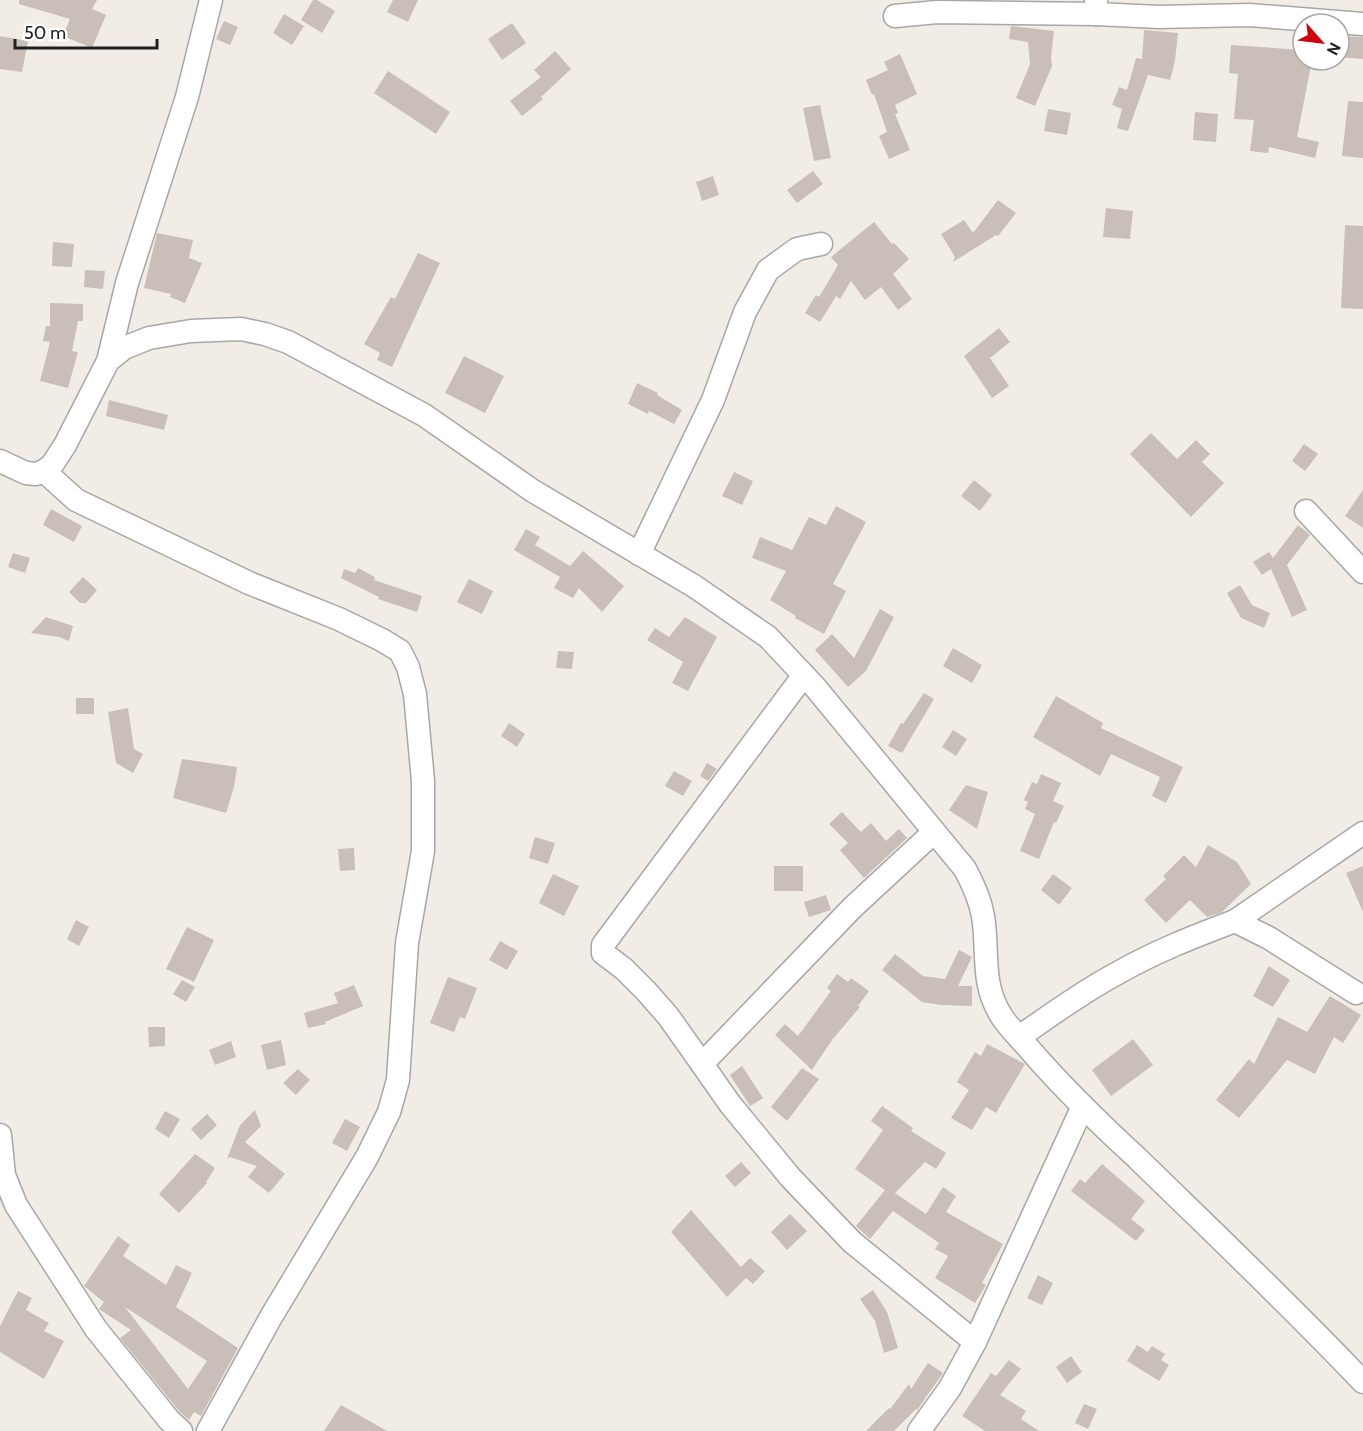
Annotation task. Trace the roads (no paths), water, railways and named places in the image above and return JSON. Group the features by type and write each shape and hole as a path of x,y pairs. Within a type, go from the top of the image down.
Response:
{"street":[{"path":"0,461 26,473 36,474 52,465 65,445 108,362 127,283 186,97 211,0"},
{"path":"894,16 938,12 1096,7 1159,17 1249,15 1363,24"},
{"path":"639,554 713,400 745,312 768,270 797,249 821,244"},
{"path":"108,362 124,348 149,338 191,331 241,329 288,342 424,415 533,491 639,554 753,625 768,637 804,675 965,869 975,887 983,916 988,984 992,999 1002,1017 1050,1073 1083,1106 1359,1370"},
{"path":"44,471 76,500 249,583 339,619 382,640 400,651 408,668 415,694 423,782 423,851 407,944 401,1049 395,1091 389,1112 367,1157 271,1317 208,1431"},
{"path":"1306,511 1363,572"},
{"path":"804,675 603,945 603,953 624,969 668,1016 730,1104 790,1177 852,1242 975,1342"},
{"path":"702,1064 852,908 934,832"},
{"path":"1019,1037 1069,1002 1117,973 1187,939 1235,921 1363,833"},
{"path":"1235,921 1269,938 1356,993"},
{"path":"919,1431 950,1388 975,1342 1083,1106"},
{"path":"0,1135 4,1175 16,1205 96,1329 169,1420 181,1431"}]}
